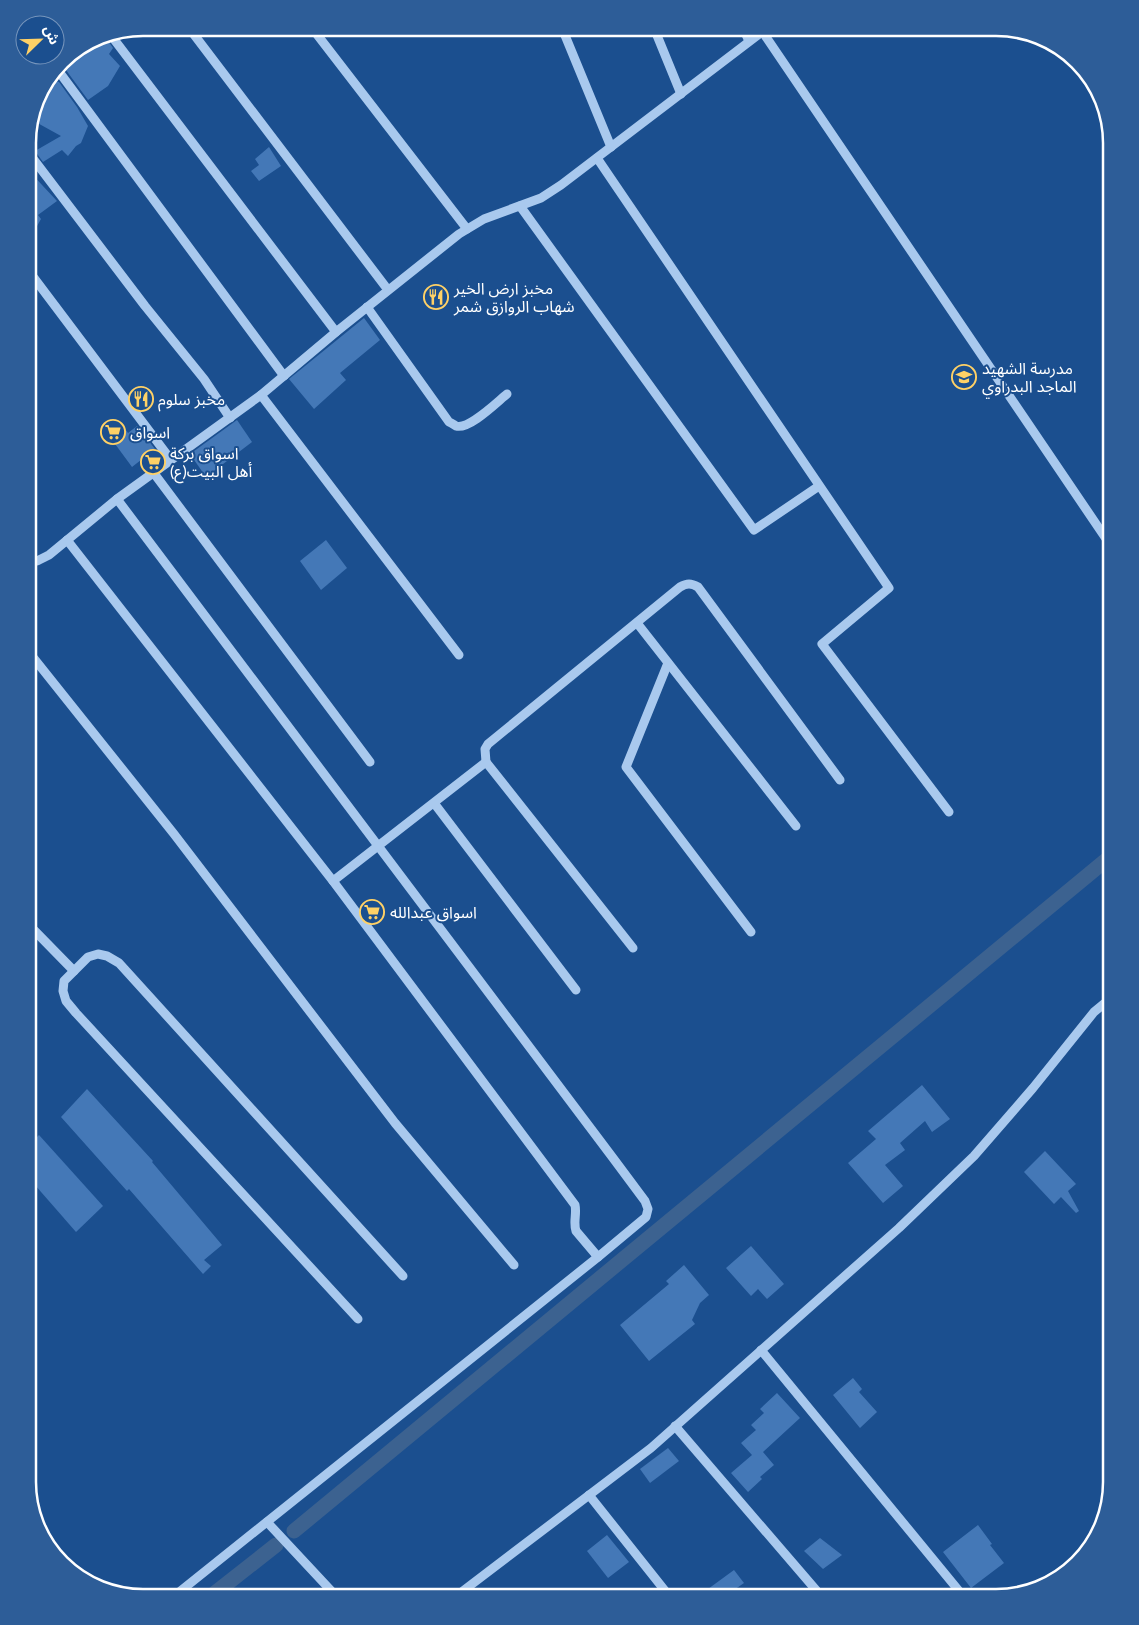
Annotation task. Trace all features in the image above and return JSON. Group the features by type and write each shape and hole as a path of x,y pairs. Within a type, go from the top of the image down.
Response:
{"street":[{"path":"195,36 385,286"},
{"path":"318,36 467,229"},
{"path":"565,36 611,147"},
{"path":"657,36 681,94"},
{"path":"747,36 749,41"},
{"path":"36,561 49,555 117,499 261,395 336,332 467,229 484,219 541,198 597,158 756,36"},
{"path":"769,36 1103,533"},
{"path":"115,40 336,332"},
{"path":"61,75 284,376"},
{"path":"597,158 889,588 822,644 949,812"},
{"path":"36,163 145,306 204,379 230,418"},
{"path":"520,206 754,530 819,486"},
{"path":"36,281 171,460"},
{"path":"368,307 449,422 457,427 466,426 507,394"},
{"path":"261,395 459,655"},
{"path":"153,472 370,762"},
{"path":"117,499 380,845 645,1201 648,1209 646,1217 598,1257 183,1589"},
{"path":"67,540 333,881 575,1205 577,1214 576,1231 598,1257"},
{"path":"633,948 486,762 485,749 488,744 680,587 693,584 698,587 840,780"},
{"path":"637,623 796,826"},
{"path":"36,661 174,834 395,1123 514,1265"},
{"path":"668,663 626,767 751,932"},
{"path":"333,881 486,762"},
{"path":"434,803 576,990"},
{"path":"36,932 74,970"},
{"path":"358,1319 66,1001 63,991 64,981 88,956 98,954 108,956 119,963 403,1276"},
{"path":"466,1589 651,1448 899,1228 974,1156 1033,1088 1094,1012 1103,1005"},
{"path":"762,1350 957,1589"},
{"path":"675,1426 814,1589"},
{"path":"589,1495 664,1589"},
{"path":"267,1522 330,1589"}],"building":[{"path":"109,42 113,48 109,54 120,66 108,86 88,100 65,69 84,54"},
{"path":"56,81 59,82 77,107 88,126 81,143 68,156 62,150 43,162 36,150 61,136 38,123 44,102"},
{"path":"269,147 281,166 259,181 251,171 259,165 255,159"},
{"path":"36,179 57,201 38,215 41,219 36,228"},
{"path":"364,318 380,340 340,373 346,380 314,409 289,379"},
{"path":"237,420 252,442 206,477 190,454"},
{"path":"121,423 128,433 137,426 155,449 132,467 107,433"},
{"path":"326,540 347,568 321,590 300,561"},
{"path":"922,1085 950,1119 932,1132 925,1121 900,1143 905,1150 885,1165 903,1186 883,1203 848,1163 876,1139 868,1131"},
{"path":"87,1089 153,1161 222,1245 204,1260 211,1266 203,1274 129,1189 127,1191 61,1117"},
{"path":"39,1135 103,1206 76,1232 36,1186 36,1138"},
{"path":"1045,1151 1076,1184 1068,1191 1079,1211 1076,1213 1061,1197 1054,1204 1024,1172"},
{"path":"751,1246 784,1284 767,1299 758,1289 751,1296 726,1268"},
{"path":"684,1265 709,1295 700,1303 692,1320 695,1324 649,1361 620,1325 669,1284 666,1281"},
{"path":"853,1378 862,1389 859,1392 877,1412 860,1428 833,1395"},
{"path":"777,1393 800,1418 763,1452 774,1465 760,1477 762,1479 748,1492 731,1473 752,1455 741,1443 756,1430 751,1425 764,1413 760,1409"},
{"path":"668,1448 679,1461 650,1483 640,1469"},
{"path":"978,1525 1004,1563 971,1588 943,1552"},
{"path":"607,1535 629,1562 608,1578 587,1551"},
{"path":"820,1538 842,1555 823,1569 804,1551"},
{"path":"734,1570 744,1583 735,1589 708,1589"}],"waterway":[{"path":"294,1531 1103,863"},
{"path":"220,1589 276,1545"}],"place":[{"name":"مخبز ارض الخير شهاب الروازق شمر","path":"436,297"},
{"name":"مدرسة الشهيد الماجد البدراوي","path":"964,377"},
{"name":"مخبز سلوم","path":"141,399"},
{"name":"اسواق","path":"113,432"},
{"name":"اسواق بركة أهل البيت(ع)","path":"153,462"},
{"name":"اسواق عبدالله","path":"372,912"}]}
